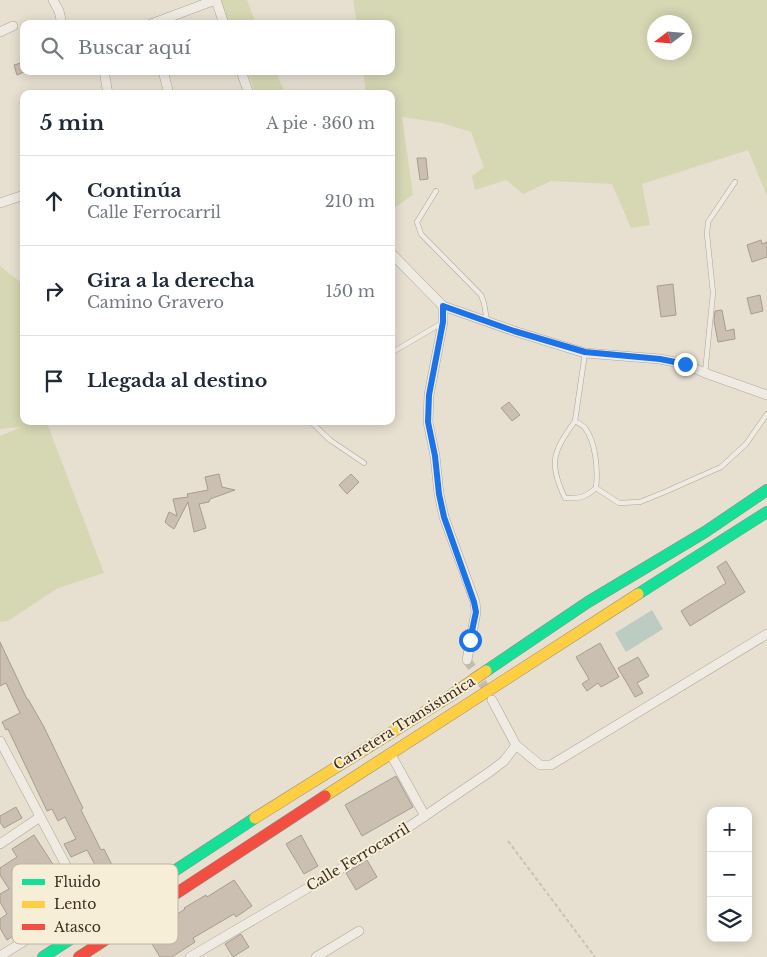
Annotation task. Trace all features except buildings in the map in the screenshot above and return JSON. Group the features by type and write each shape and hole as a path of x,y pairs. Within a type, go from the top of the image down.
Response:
{"main road":[{"name":"Carretera Transistmica","path":"178,869 446,698 588,602 705,532 767,490"},
{"name":"Carretera Transistmica","path":"178,892 390,753 767,512"},
{"name":"Carretera Transistmica","path":"42,957 62,944"},
{"name":"Carretera Transistmica","path":"79,957 99,944"}],"street":[{"path":"53,0 61,20"},
{"path":"162,20 216,0 223,20"},
{"path":"0,32 13,26"},
{"path":"105,75 107,90"},
{"path":"164,75 168,90"},
{"path":"242,75 248,90"},
{"path":"0,203 20,196"},
{"path":"395,257 443,306 585,352 660,359 685,364 704,373 767,395"},
{"path":"443,306 443,322 429,395 428,422 444,517 476,612 467,660"},
{"path":"492,700 516,744 540,765 552,765 767,634"},
{"path":"0,741 65,864"},
{"name":"Calle Ferrocarril","path":"190,957 388,841 504,761 516,744"},
{"path":"390,753 425,816"},
{"path":"0,844 40,817"},
{"path":"316,957 359,931"},
{"path":"0,956 19,944"}],"lane":[{"path":"704,373 713,293 707,234 708,222 735,182"},
{"path":"436,191 417,222 420,234 480,295 484,303 488,322"},
{"path":"395,351 443,322"},
{"path":"575,421 585,428 593,446 598,471 596,488 589,495 579,499 565,498 556,481 554,458 558,446 575,421 585,352"},
{"path":"596,488 619,503 640,502 667,491 721,467 746,444 767,414"},
{"path":"314,425 330,440 364,463"}],"path":[{"path":"508,841 595,957"}],"green space":[{"path":"218,0 247,0 254,20 226,20"},
{"path":"353,0 767,0 767,196 748,150 642,184 650,225 631,228 612,184 551,181 523,194 506,180 475,190 472,176 484,167 471,132 442,123 402,117 413,195 395,207 395,90 365,90 364,75 395,75 395,20 356,20"},
{"path":"249,75 278,75 283,90 254,90"},
{"path":"0,266 20,282 20,425 48,425 104,573 58,588 8,621 0,622 0,436 21,427 0,429"}],"shaded area":[{"path":"652,610 663,629 626,652 615,633"}],"tunnel":[{"path":"467,660 490,695"}],"traffic: fast":[{"path":"486,671 588,602 705,532 767,490"},
{"path":"638,594 767,512"},
{"path":"178,868 255,818"},
{"path":"43,957 63,944"}],"traffic: slow":[{"path":"325,796 638,594"},
{"path":"255,818 447,698 486,671"}],"traffic: jam":[{"path":"178,892 325,796"},
{"path":"79,957 99,944"}],"route":[{"path":"470,640 476,612 444,517 428,422 429,395 443,322 443,306 514,331 585,352 660,359 685,364"}]}
